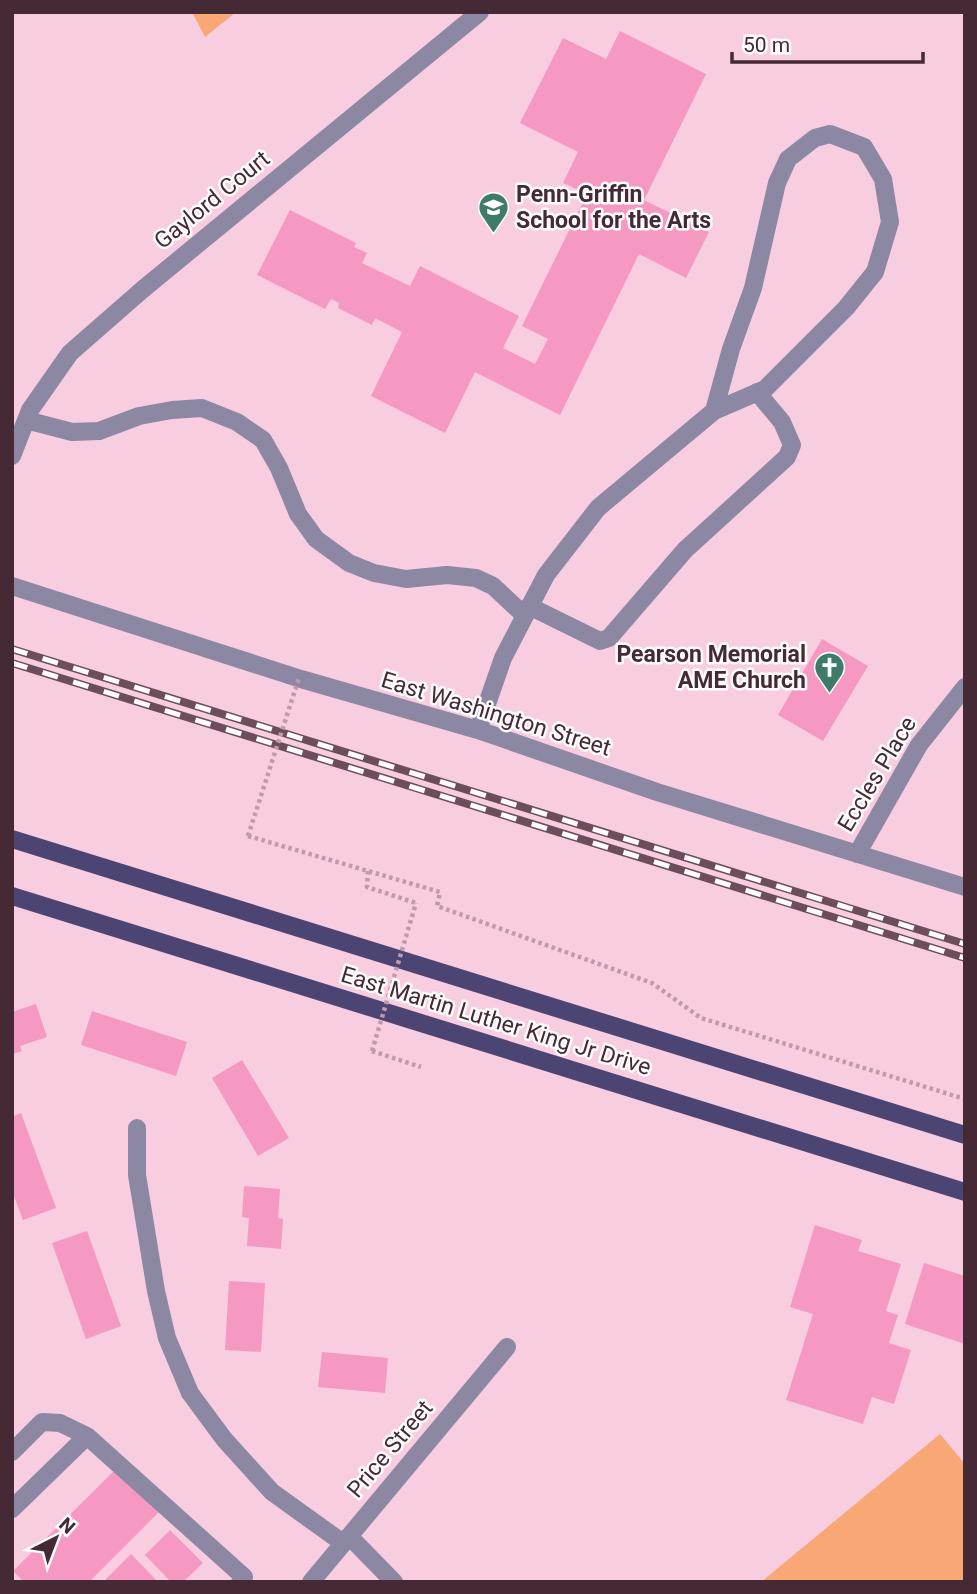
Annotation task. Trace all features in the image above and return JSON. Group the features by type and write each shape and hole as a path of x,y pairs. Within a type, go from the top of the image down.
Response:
{"main road":[{"name":"East Martin Luther King Jr Drive","path":"12,839 965,1135"},
{"name":"East Martin Luther King Jr Drive","path":"12,896 965,1192"}],"street":[{"name":"Gaylord Court","path":"12,456 26,420 49,380 70,353 142,290 480,12"},
{"path":"478,730 503,658 545,575 598,508 714,411 765,389 837,317 875,272 890,222 883,179 864,147 830,134 815,138 788,159 777,183 753,288 731,349 714,411"},
{"path":"26,420 72,432 99,430 139,416 202,408 237,422 263,440 279,468 298,514 316,539 349,563 374,573 406,579 447,575 476,578 494,586 527,611 600,641 609,638 685,550 787,457 792,445 782,422 757,392"},
{"name":"East Washington Street","path":"12,586 299,678 478,730 657,792 965,887"},
{"name":"Eccles Place","path":"858,854 919,745 965,687"},
{"path":"136,1129 137,1175 156,1291 167,1338 190,1393 224,1440 272,1492 346,1539 394,1582"},
{"name":"Price Street","path":"311,1582 507,1347"},
{"path":"12,1452 41,1422 60,1423 87,1436 244,1577 240,1582"},
{"path":"12,1508 87,1436"}],"path":[{"path":"299,678 248,836 440,892 437,906 653,984 701,1018 965,1099"},
{"path":"368,871 368,887 416,903 372,1051 421,1067"}],"shaded area":[{"path":"192,12 236,12 205,37"},
{"path":"940,1434 965,1464 965,1582 761,1582"}],"building":[{"path":"620,31 706,74 644,200 709,232 686,278 639,254 560,415 475,372 445,433 371,396 402,332 375,318 372,325 338,308 339,303 331,299 325,309 257,275 290,210 356,243 354,247 367,253 362,263 410,286 420,266 519,316 503,348 535,364 548,339 522,326 587,194 563,183 578,152 520,123 563,38 606,59"},
{"path":"822,639 868,666 823,741 778,715"},
{"path":"36,1004 47,1037 20,1046 22,1051 12,1054 12,1012"},
{"path":"92,1011 187,1042 176,1076 81,1045"},
{"path":"242,1060 289,1138 258,1156 212,1078"},
{"path":"21,1113 56,1208 23,1220 12,1191 12,1117"},
{"path":"244,1186 280,1189 278,1218 283,1219 281,1249 247,1246 249,1218 242,1217"},
{"path":"815,1225 862,1240 858,1251 901,1264 886,1311 898,1315 889,1343 911,1350 894,1404 872,1397 863,1424 786,1400 813,1314 790,1307"},
{"path":"87,1231 121,1326 86,1339 52,1243"},
{"path":"924,1263 965,1276 965,1344 905,1324"},
{"path":"229,1281 265,1283 261,1352 225,1350"},
{"path":"322,1352 388,1358 385,1393 318,1387"},
{"path":"118,1467 161,1510 89,1582 24,1582 13,1571"},
{"path":"170,1530 203,1563 183,1582 171,1582 145,1555"},
{"path":"131,1554 158,1582 103,1582"}],"railway":[{"path":"12,649 965,944"},
{"path":"12,663 965,958"}],"place":[{"name":"Penn-Griffin School for the Arts","path":"493,234"},
{"name":"Pearson Memorial AME Church","path":"829,694"}]}
